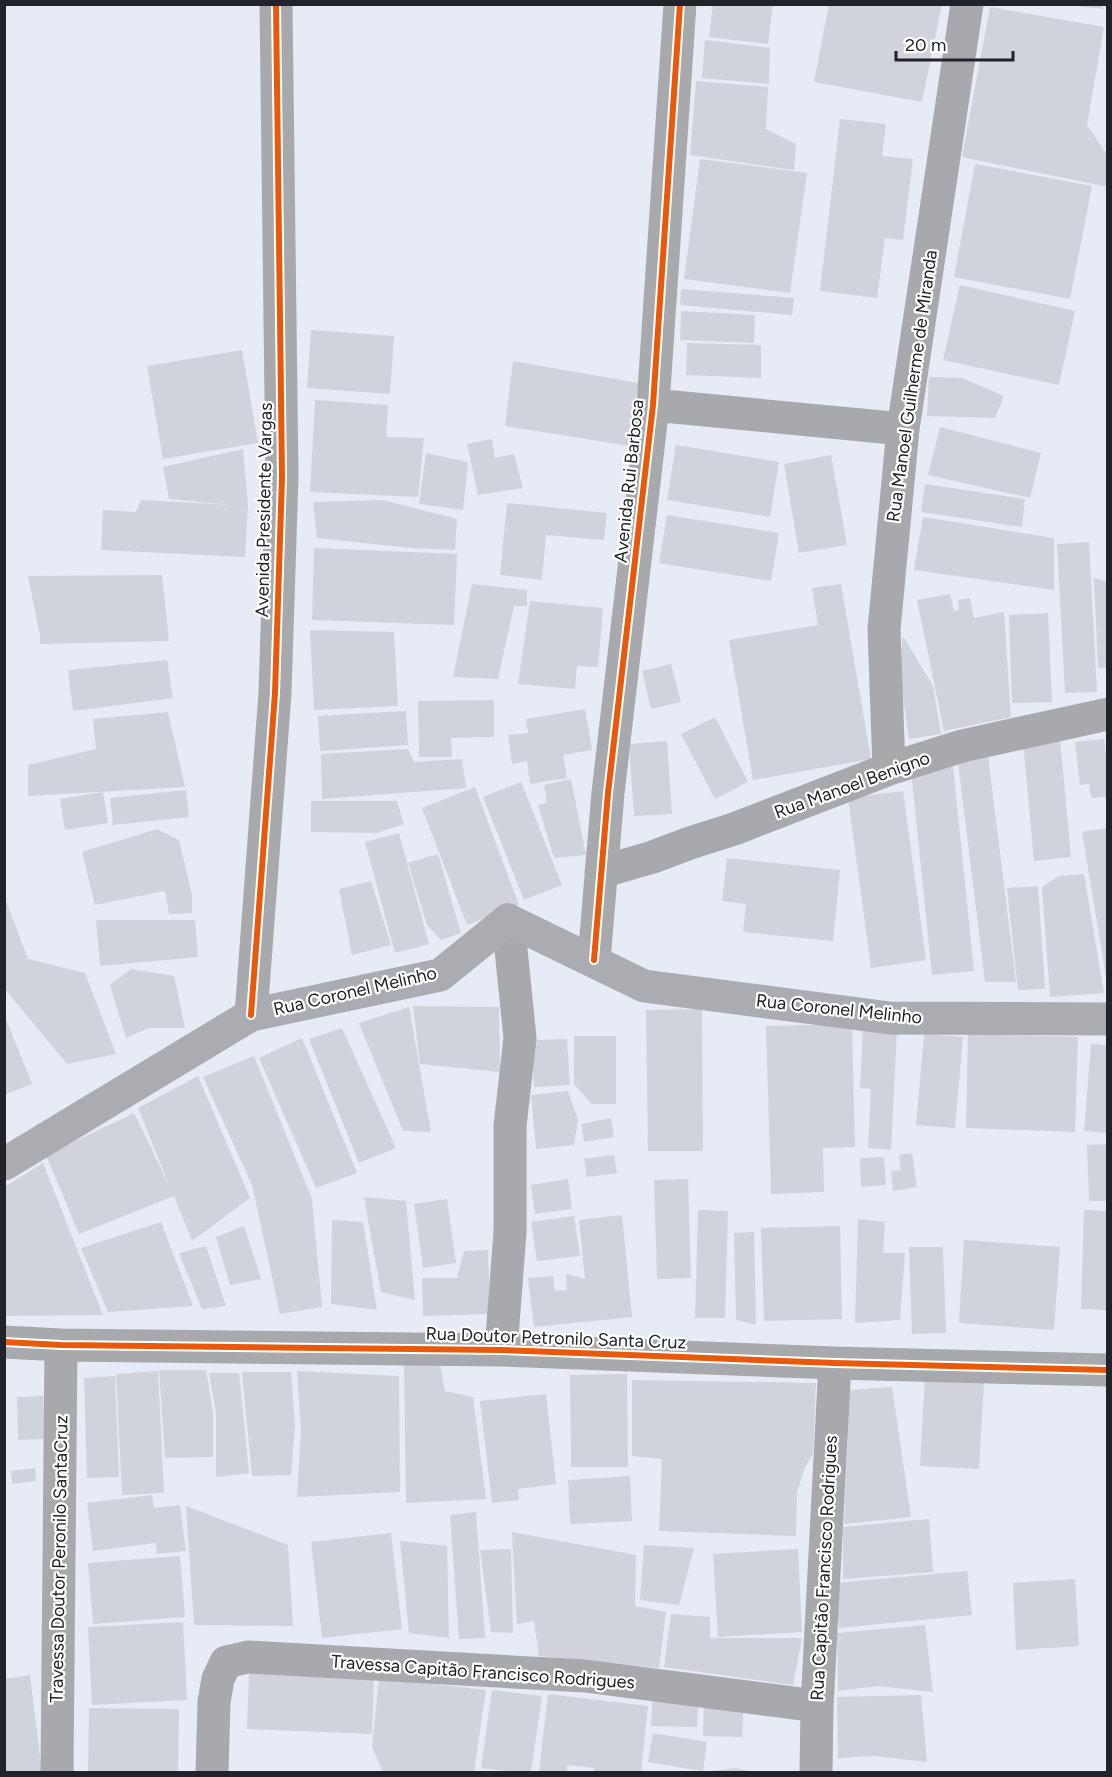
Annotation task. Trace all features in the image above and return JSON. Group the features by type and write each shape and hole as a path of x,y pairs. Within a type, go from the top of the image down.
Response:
{"main road":[{"name":"Rua Coronel Melinho","path":"4,1164 251,1015 440,975 508,920 644,986 890,1018 1107,1019"}],"street":[{"name":"Avenida Presidente Vargas","path":"251,1015 274,693 282,477 276,4"},
{"name":"Avenida Rui Barbosa","path":"594,960 608,793 653,405 680,4"},
{"name":"Rua Manoel Guilherme de Miranda","path":"889,769 884,629 903,429 967,4"},
{"path":"653,405 903,429"},
{"name":"Rua Manoel Benigno","path":"601,872 734,829 889,769 962,746 1107,714"},
{"path":"501,1350 510,1232 510,1126 520,1038 508,920"},
{"name":"Rua Doutor Petronilo Santa Cruz","path":"4,1342 61,1346 501,1350 835,1363 1107,1370"},
{"name":"Travessa Doutor Peronilo SantaCruz","path":"57,1773 61,1346"},
{"name":"Rua Capitão Francisco Rodrigues","path":"816,1773 817,1706 835,1363"},
{"name":"Travessa Capitão Francisco Rodrigues","path":"212,1773 214,1701 218,1679 226,1662 248,1657 585,1676 817,1706"}],"building":[{"path":"713,4 773,4 768,44 709,37"},
{"path":"829,4 942,4 922,102 814,82"},
{"path":"1076,4 1103,4 1103,9 1076,6"},
{"path":"990,7 1104,27 1087,125 1108,156 1108,187 962,157"},
{"path":"705,40 770,48 769,84 702,78"},
{"path":"696,81 768,87 766,129 796,144 794,170 690,155"},
{"path":"840,119 886,124 882,156 913,159 903,240 885,238 877,298 820,291"},
{"path":"700,159 807,173 790,293 684,279"},
{"path":"975,164 1092,186 1070,299 954,277"},
{"path":"960,285 1075,311 1059,385 943,360"},
{"path":"681,289 794,298 792,315 680,305"},
{"path":"681,311 755,315 754,343 680,340"},
{"path":"311,330 394,336 390,394 307,388"},
{"path":"687,343 761,345 761,378 686,375"},
{"path":"242,350 258,443 163,459 147,366"},
{"path":"513,361 638,383 630,446 505,426"},
{"path":"929,377 962,378 1004,396 995,418 927,416"},
{"path":"315,400 388,405 386,437 424,438 418,497 310,492"},
{"path":"940,427 1041,453 1030,498 928,475"},
{"path":"492,439 495,458 514,454 523,488 478,495 467,444"},
{"path":"676,445 779,462 770,517 667,500"},
{"path":"243,449 248,506 245,557 101,550 103,510 136,512 141,500 232,505 169,499 163,467"},
{"path":"426,453 468,462 463,510 419,504"},
{"path":"831,455 847,545 799,553 784,464"},
{"path":"925,484 1025,499 1022,527 921,512"},
{"path":"383,500 457,519 455,550 411,548 317,538 313,502"},
{"path":"507,503 607,513 604,540 546,535 542,580 500,575"},
{"path":"667,515 779,533 771,581 659,563"},
{"path":"923,517 1054,538 1054,590 914,570"},
{"path":"1089,542 1097,692 1065,693 1057,544"},
{"path":"314,548 457,554 454,625 312,620"},
{"path":"162,575 169,641 40,644 28,576"},
{"path":"1094,578 1108,582 1108,668 1098,668"},
{"path":"472,584 527,590 527,606 514,606 498,679 453,677"},
{"path":"841,584 871,759 753,780 729,640 818,625 812,588"},
{"path":"950,594 954,611 959,610 958,600 970,598 974,618 1004,612 1011,717 944,731 917,600"},
{"path":"530,601 603,608 598,667 577,666 575,689 518,684"},
{"path":"1048,613 1052,702 1012,703 1009,615"},
{"path":"310,630 394,632 398,706 314,710"},
{"path":"903,636 933,686 941,734 909,739 899,670"},
{"path":"167,660 173,698 73,711 68,670"},
{"path":"671,664 681,702 651,709 642,671"},
{"path":"494,700 494,737 451,738 452,757 419,757 418,701"},
{"path":"585,709 592,750 563,755 567,778 530,784 527,761 512,764 508,735 528,733 526,719"},
{"path":"406,711 408,745 320,751 318,716"},
{"path":"168,712 185,787 28,796 28,765 96,749 93,719"},
{"path":"715,717 748,782 715,799 681,734"},
{"path":"1060,739 1071,857 1034,861 1023,742"},
{"path":"1104,739 1108,797 1091,798 1089,784 1080,785 1075,742"},
{"path":"667,741 672,814 634,816 629,744"},
{"path":"408,749 414,762 462,759 466,788 322,799 321,754"},
{"path":"988,756 1016,982 985,982 958,762"},
{"path":"953,766 974,971 932,975 911,770"},
{"path":"571,779 586,855 554,858 538,805 547,803 544,785"},
{"path":"521,782 562,885 524,900 483,797"},
{"path":"475,787 519,905 467,925 422,808"},
{"path":"186,790 189,817 113,825 110,798"},
{"path":"903,791 926,960 871,968 848,798"},
{"path":"103,792 108,823 65,830 60,799"},
{"path":"311,801 397,801 404,824 377,833 311,832"},
{"path":"1108,828 1108,977 1106,977 1082,832"},
{"path":"157,829 179,840 192,895 192,913 169,914 165,891 95,905 82,852"},
{"path":"399,833 429,944 395,953 365,842"},
{"path":"438,854 461,933 441,940 427,925 408,863"},
{"path":"727,858 840,870 833,941 743,932 746,904 722,901"},
{"path":"1084,874 1104,993 1050,997 1042,887 1059,876"},
{"path":"371,881 391,945 352,955 339,889"},
{"path":"1038,886 1045,989 1018,990 1007,888"},
{"path":"4,896 28,959 85,973 116,1054 67,1064 4,988"},
{"path":"96,920 195,920 198,957 100,966"},
{"path":"131,969 174,976 185,1028 148,1028 126,1038 110,985"},
{"path":"413,1006 499,1007 500,1072 420,1064"},
{"path":"409,1007 431,1132 403,1131 359,1023"},
{"path":"702,1009 703,1151 648,1151 646,1010"},
{"path":"4,1014 32,1084 4,1095"},
{"path":"852,1024 855,1147 823,1148 824,1192 771,1194 766,1026"},
{"path":"342,1028 396,1148 359,1163 309,1039"},
{"path":"863,1028 897,1030 891,1150 868,1148 871,1089 860,1088"},
{"path":"924,1034 963,1037 955,1128 916,1125"},
{"path":"968,1034 1078,1037 1075,1132 966,1128"},
{"path":"574,1036 616,1036 616,1104 592,1104 574,1084"},
{"path":"302,1038 357,1173 316,1188 259,1058"},
{"path":"567,1039 570,1085 534,1087 532,1040"},
{"path":"1091,1044 1108,1045 1108,1133 1084,1131"},
{"path":"254,1056 312,1199 322,1307 280,1314 252,1185 203,1077"},
{"path":"198,1076 250,1198 192,1241 174,1196 79,1234 46,1155 134,1113 170,1187 138,1108"},
{"path":"568,1091 578,1120 574,1145 536,1149 531,1095"},
{"path":"611,1118 614,1137 584,1142 581,1124"},
{"path":"1108,1144 1108,1201 1089,1201 1087,1145"},
{"path":"912,1153 917,1187 893,1191 891,1171 901,1170 899,1155"},
{"path":"614,1155 617,1173 587,1177 584,1159"},
{"path":"884,1157 886,1185 861,1187 860,1158"},
{"path":"43,1163 103,1315 4,1316 4,1187"},
{"path":"568,1179 572,1209 535,1214 531,1185"},
{"path":"688,1179 691,1278 657,1279 654,1180"},
{"path":"364,1197 406,1201 415,1300 381,1292"},
{"path":"447,1199 456,1263 423,1268 414,1204"},
{"path":"698,1210 728,1211 725,1318 695,1318"},
{"path":"1084,1210 1108,1211 1108,1310 1081,1309"},
{"path":"622,1215 632,1317 534,1327 528,1278 553,1276 555,1291 567,1290 566,1274 585,1279 579,1220"},
{"path":"574,1216 580,1256 537,1261 531,1222"},
{"path":"858,1219 885,1222 883,1253 905,1253 900,1320 855,1323"},
{"path":"332,1220 363,1222 377,1310 331,1304"},
{"path":"161,1222 193,1306 108,1312 81,1248"},
{"path":"244,1226 261,1279 230,1285 216,1237"},
{"path":"840,1226 842,1319 764,1321 761,1228"},
{"path":"754,1232 756,1325 736,1320 734,1233"},
{"path":"964,1240 1060,1247 1054,1330 959,1323"},
{"path":"206,1246 226,1306 202,1309 179,1253"},
{"path":"909,1247 943,1247 946,1333 912,1334"},
{"path":"488,1250 490,1314 423,1316 422,1278 457,1278 464,1251"},
{"path":"439,1360 445,1391 473,1397 486,1499 406,1503 404,1365"},
{"path":"159,1370 206,1370 213,1412 213,1457 165,1458"},
{"path":"158,1371 164,1493 122,1495 116,1374"},
{"path":"297,1371 399,1376 400,1492 297,1497 301,1431"},
{"path":"242,1372 291,1372 295,1426 291,1475 252,1476"},
{"path":"209,1373 239,1373 249,1473 216,1477 216,1414"},
{"path":"627,1374 628,1467 571,1467 570,1375"},
{"path":"115,1376 119,1477 87,1478 84,1378"},
{"path":"925,1377 984,1381 979,1469 920,1466"},
{"path":"632,1380 816,1383 813,1454 805,1467 797,1492 796,1536 659,1531 662,1459 632,1456"},
{"path":"892,1387 911,1517 844,1524 850,1390"},
{"path":"546,1394 556,1484 518,1489 519,1500 492,1503 480,1401"},
{"path":"43,1396 45,1439 18,1440 17,1397"},
{"path":"35,1468 36,1481 12,1484 11,1471"},
{"path":"630,1476 632,1521 570,1524 568,1480"},
{"path":"152,1495 154,1508 180,1505 186,1551 157,1554 156,1543 93,1551 87,1503"},
{"path":"186,1506 288,1545 293,1626 194,1625"},
{"path":"476,1512 485,1638 459,1639 450,1515"},
{"path":"929,1519 933,1572 843,1579 843,1527"},
{"path":"512,1532 636,1555 635,1606 666,1612 659,1668 539,1656 534,1621 517,1624"},
{"path":"391,1533 402,1629 322,1638 311,1542"},
{"path":"400,1541 447,1546 449,1638 409,1633"},
{"path":"644,1545 694,1548 679,1605 640,1600"},
{"path":"511,1549 513,1633 491,1632 480,1550"},
{"path":"798,1549 802,1632 718,1637 713,1554"},
{"path":"180,1556 185,1617 93,1624 88,1563"},
{"path":"967,1571 972,1615 839,1628 835,1583"},
{"path":"1075,1579 1079,1646 1016,1650 1013,1583"},
{"path":"671,1614 710,1617 710,1638 802,1638 793,1685 664,1667"},
{"path":"183,1622 187,1700 92,1705 88,1627"},
{"path":"925,1625 933,1692 877,1686 838,1691 837,1633"},
{"path":"249,1672 374,1676 372,1734 247,1729"},
{"path":"30,1675 42,1772 4,1772 4,1679"},
{"path":"379,1678 486,1690 474,1772 383,1772 372,1747"},
{"path":"492,1690 542,1696 531,1772 481,1768"},
{"path":"653,1690 699,1692 697,1727 651,1726"},
{"path":"548,1694 648,1706 641,1772 594,1772 594,1768 567,1765 567,1772 539,1772"},
{"path":"921,1695 927,1762 875,1756 838,1758 837,1697"},
{"path":"704,1697 744,1699 742,1737 703,1736"},
{"path":"89,1708 179,1709 178,1772 88,1772"},
{"path":"653,1733 707,1742 703,1771 648,1762"},
{"path":"735,1768 752,1772 712,1772 712,1771"}],"cycle path":[{"path":"251,1015 275,693 282,477 276,4"},
{"path":"594,960 608,793 653,405 680,4"},
{"path":"4,1342 61,1345 501,1350 835,1363 1108,1370"}]}
